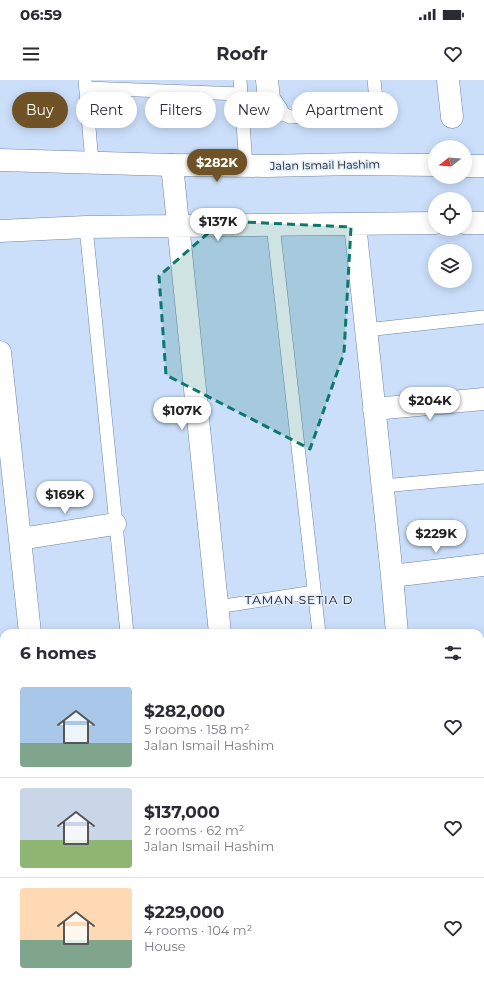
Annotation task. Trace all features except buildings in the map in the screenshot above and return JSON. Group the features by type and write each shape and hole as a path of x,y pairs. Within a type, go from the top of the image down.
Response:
{"street":[{"path":"267,80 268,92"},
{"path":"448,80 452,117"},
{"name":"Jalan Ismail Hashim","path":"0,160 246,166 353,164 428,165"},
{"path":"172,165 220,629"},
{"path":"472,166 484,166"},
{"path":"0,231 86,226 428,223"},
{"path":"472,223 484,223"},
{"path":"355,224 397,629"},
{"path":"0,352 30,629"},
{"path":"374,409 484,399"},
{"path":"20,539 116,524"},
{"path":"392,576 484,565"}],"lane":[{"path":"240,80 241,92"},
{"path":"284,114 290,117 367,111 374,106 376,98 374,80"},
{"path":"92,163 85,84 224,93"},
{"path":"243,128 246,166"},
{"path":"273,225 319,629"},
{"path":"86,226 127,629"},
{"path":"366,330 484,317"},
{"path":"382,486 484,477"},
{"path":"217,607 314,592"}],"highlighted area":[{"path":"222,221 351,227 344,353 310,449 166,375 159,276"}],"district":[{"name":"TAMAN SETIA D","path":"299,599"}]}
